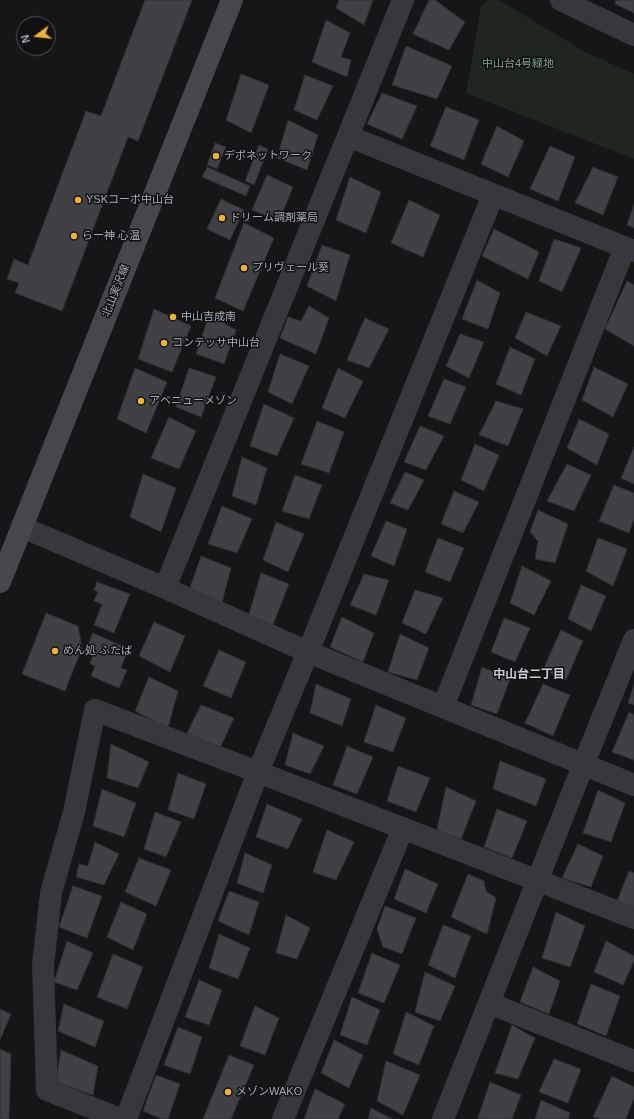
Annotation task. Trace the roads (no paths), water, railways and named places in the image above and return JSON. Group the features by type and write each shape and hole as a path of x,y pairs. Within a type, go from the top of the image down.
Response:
{"street":[{"name":"北山実沢線","path":"0,582 232,0"},
{"path":"165,588 403,0"},
{"path":"562,0 634,35"},
{"path":"348,136 629,249 443,707"},
{"path":"126,1119 258,772 493,195"},
{"path":"22,527 165,588 308,652 634,785"},
{"path":"447,1118 489,1003 634,640"},
{"path":"120,1119 47,1090 43,965 51,893 74,812 95,710 634,918"},
{"path":"283,1119 403,828"},
{"path":"489,1003 634,1061"}],"place":[{"name":"デポネットワーク","path":"216,156"},
{"name":"YSKコーポ中山台","path":"78,200"},
{"name":"ドリーム調剤薬局","path":"222,218"},
{"name":"らー神 心温","path":"74,236"},
{"name":"プリヴェール葵","path":"244,268"},
{"name":"中山吉成南","path":"173,317"},
{"name":"コンテッサ中山台","path":"164,343"},
{"name":"アベニューメゾン","path":"141,401"},
{"name":"めん処 ふたば","path":"55,651"},
{"name":"メゾンWAKO","path":"228,1092"}],"district":[{"name":"中山台二丁目","path":"529,675"}],"park label":[{"name":"中山台4号緑地","path":"518,64"}]}
